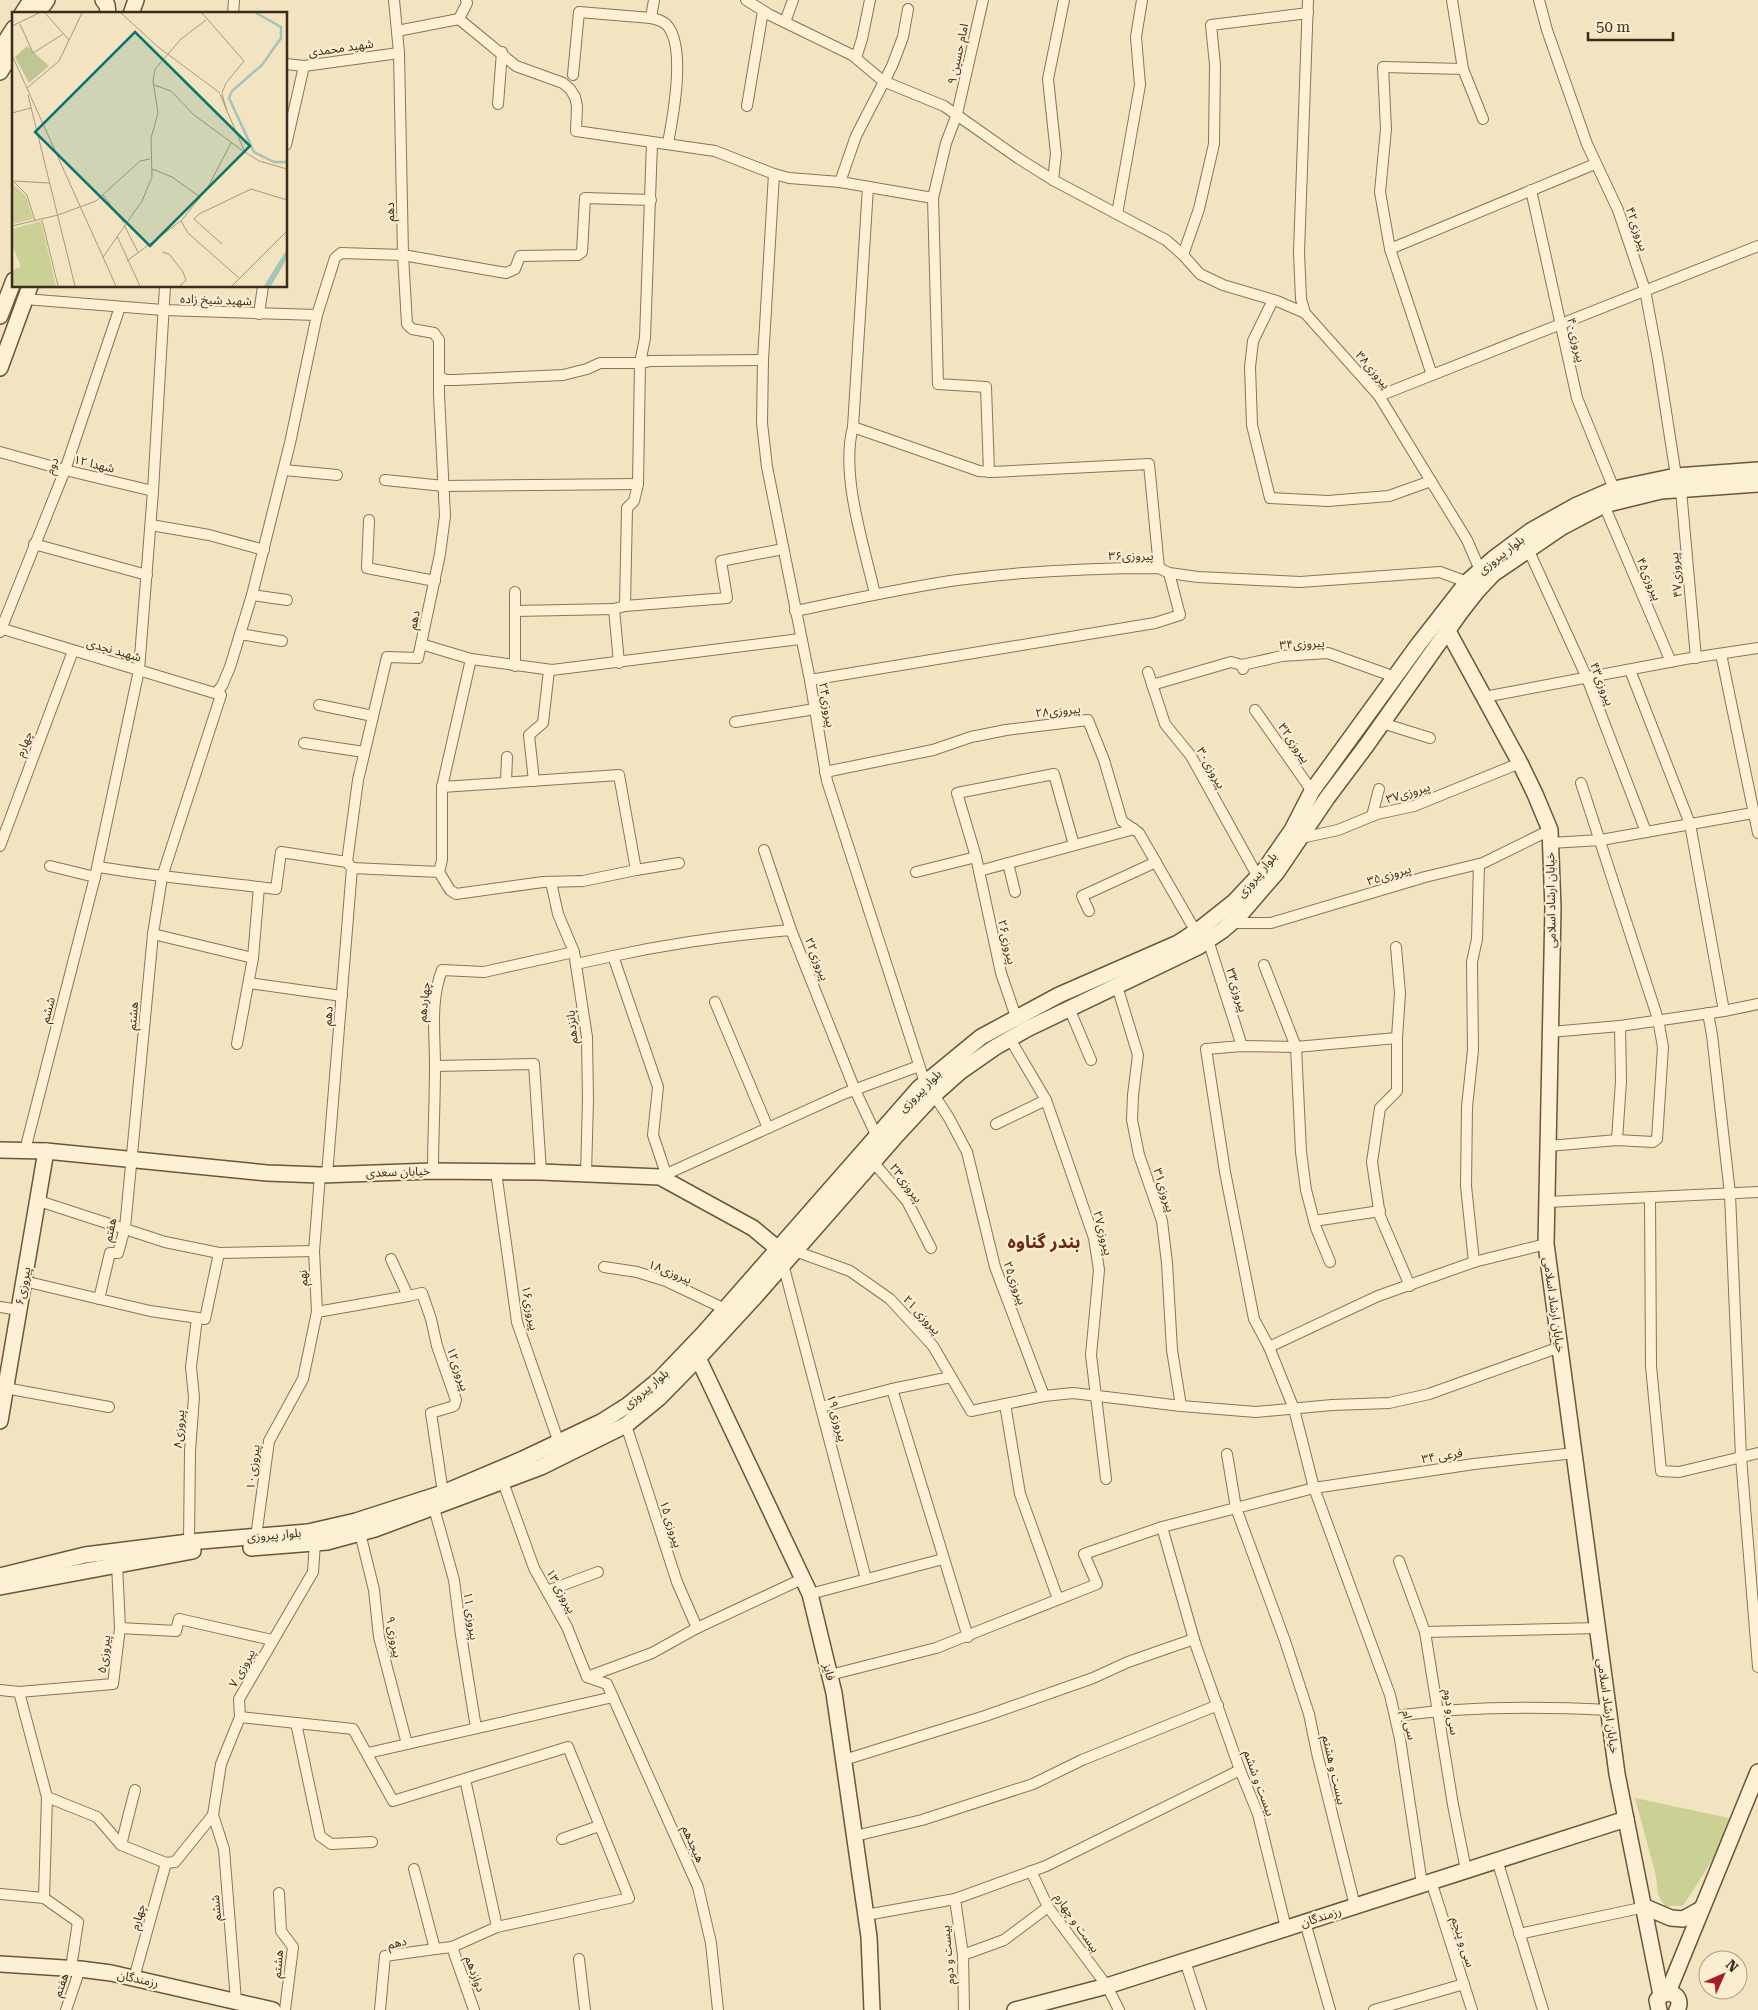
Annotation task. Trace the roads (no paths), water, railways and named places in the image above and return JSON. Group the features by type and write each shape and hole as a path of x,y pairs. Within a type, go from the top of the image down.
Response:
{"street":[{"path":"23,12 31,0"},
{"path":"38,12 47,0"},
{"path":"103,0 108,5 108,12"},
{"path":"132,12 136,0"},
{"name":"دهم","path":"323,1175 342,996 350,865 358,780 387,657 418,658 435,581 445,516 439,340 434,333 412,329 407,324 403,255 399,53 394,0"},
{"path":"651,18 654,0"},
{"name":"پیروزی۳۸","path":"746,0 856,58 883,81 944,106 1053,180 1166,240 1200,274 1223,285 1274,300 1305,312 1379,396 1467,540 1480,570"},
{"path":"785,22 793,0"},
{"path":"856,58 870,0"},
{"name":"امام حسین ۹","path":"983,0 957,114 946,143 933,198 938,384 986,387 989,472"},
{"path":"1053,180 1056,154 1048,80 1064,0"},
{"path":"1117,214 1140,85 1136,37 1142,0"},
{"path":"1305,312 1301,299 1299,252 1308,0"},
{"path":"1452,0 1463,69 1483,119"},
{"name":"پیروزی۴۲","path":"1539,0 1547,30 1595,164 1618,210 1645,290 1679,483"},
{"path":"459,19 468,1"},
{"path":"840,182 856,136 892,66 903,37 908,9"},
{"path":"747,106 764,11"},
{"path":"573,75 579,12 651,18 667,25 673,38 676,54 675,108 668,143"},
{"path":"1183,255 1199,209 1214,144 1215,65 1211,25 1308,13"},
{"path":"397,31 459,19 502,52 516,66 563,83 570,88 575,96 577,106 576,131 715,151 774,174 808,181 840,182 933,198"},
{"path":"0,50 12,33"},
{"path":"0,72 12,52"},
{"path":"498,104 502,52"},
{"name":"شهید محمدی","path":"288,64 304,66 399,53"},
{"path":"288,136 304,66"},
{"path":"1432,375 1390,249 1380,192 1386,129 1383,67 1463,69"},
{"path":"625,606 627,508 634,502 638,484 640,363 645,338 652,143"},
{"path":"1390,249 1595,164"},
{"name":"پیروزی۲۴","path":"774,174 763,360 762,423 767,467 800,639 810,680 825,772 874,931 925,1083"},
{"path":"868,187 853,427 849,441 850,485 875,594"},
{"name":"پیروزی۴۰","path":"1531,190 1577,398 1614,490"},
{"name":"هشتم","path":"132,1158 153,934 162,877 252,595 284,470 317,315 335,258 341,253 403,255 506,273 515,270 520,256 578,255 582,252 585,198 651,200"},
{"path":"1379,396 1758,246"},
{"path":"0,316 12,285"},
{"name":"ششم","path":"24,1150 97,872 139,670 151,525 166,288"},
{"path":"259,314 263,288"},
{"path":"0,368 27,292"},
{"name":"شهید شیخ زاده","path":"27,292 120,307 317,315"},
{"path":"1274,300 1253,341 1250,367 1252,425 1270,498 1328,501 1389,496 1431,481"},
{"name":"دوم","path":"0,629 65,470 120,307"},
{"path":"439,376 445,380 455,380 563,375 587,369 600,363 763,360"},
{"path":"810,680 1155,623 1180,615 1164,571 1149,464 979,471 853,427"},
{"name":"شهدا ۱۲","path":"0,452 153,491"},
{"path":"284,470 337,475"},
{"name":"بلوار پیروزی","path":"0,1576 86,1562 188,1542 308,1532 356,1521 443,1492 559,1443 614,1414 654,1384 725,1309 748,1294 783,1264 934,1095 961,1071 1010,1038 1177,958 1202,936 1258,877 1292,830 1312,791 1467,582 1480,570 1541,533 1574,506 1614,490 1679,483 1758,470"},
{"path":"385,480 444,486 638,484"},
{"name":"بلوار پیروزی","path":"0,1587 86,1562 117,1564 190,1551 315,1543 360,1533 434,1508 541,1467 626,1425 659,1398 698,1358 748,1294 777,1248 925,1083 981,1037 1016,1017 1059,995 1178,943 1202,936 1231,923 1277,872 1327,798 1478,590 1493,574 1528,549 1541,533 1562,527 1604,505 1679,483 1758,484"},
{"name":"پیروزی۴۷","path":"1679,483 1696,658"},
{"name":"پیروزی۴۵","path":"1604,505 1671,662"},
{"path":"369,520 367,568 435,581"},
{"path":"151,525 209,535 264,550"},
{"path":"34,544 147,575"},
{"path":"515,611 614,608 727,598 721,560 783,549"},
{"name":"پیروزی۴۳","path":"1528,549 1587,678 1646,832"},
{"name":"پیروزی۳۶","path":"795,610 958,580 1053,571 1164,571 1228,580 1300,582 1440,572 1467,582"},
{"path":"514,592 515,666"},
{"path":"252,595 287,600"},
{"path":"614,608 619,663"},
{"name":"شهید نجدی","path":"0,629 219,694"},
{"name":"خیابان ارشاد اسلامی","path":"1448,631 1520,763 1535,794 1550,837 1553,908 1546,1244 1617,1774 1664,1994"},
{"path":"240,634 282,641"},
{"path":"421,644 471,658 549,670 619,663 800,639"},
{"path":"1484,697 1671,662 1758,649"},
{"name":"چهارم","path":"1,839 73,651"},
{"name":"پیروزی۳۴","path":"1152,685 1231,662 1243,667 1282,656 1328,653 1395,677"},
{"path":"1721,654 1758,830"},
{"path":"471,658 442,787 442,860 439,872 450,890 456,894 551,882 583,881 679,863"},
{"path":"534,781 529,735 543,723 549,670"},
{"path":"1630,670 1690,824 1724,1011"},
{"name":"پیروزی۳۰","path":"1148,672 1165,724 1191,756 1258,877"},
{"path":"319,705 373,716"},
{"path":"735,722 815,709"},
{"name":"پیروزی۳۲","path":"1255,710 1312,791"},
{"name":"پیروزی۲۸","path":"825,772 933,750 971,737 1006,730 1088,720 1104,760 1122,821 1139,833 1202,936"},
{"path":"1382,723 1430,738"},
{"path":"304,743 364,752"},
{"path":"506,782 507,756"},
{"name":"پیروزی۳۷","path":"1300,838 1338,830 1372,816 1414,806 1520,763"},
{"name":"پیروزی۲۶","path":"1016,1017 1001,973 976,857 957,793 1054,774 1074,845"},
{"path":"442,787 619,775 636,870"},
{"path":"1549,1146 1617,1140 1653,1142 1658,1139 1663,1047 1658,1019 1581,783"},
{"path":"1372,816 1379,789"},
{"path":"1550,837 1601,840 1753,813"},
{"path":"979,871 1134,829"},
{"name":"پیروزی۳۵","path":"1231,923 1271,923 1425,877 1479,864 1550,837"},
{"path":"764,850 791,930"},
{"path":"50,866 97,872 217,881 276,889 280,852 350,865 439,872"},
{"path":"916,872 976,857"},
{"path":"1089,912 1082,896 1156,862"},
{"path":"1008,863 1015,892"},
{"path":"1474,1262 1466,1186 1466,1137 1473,1050 1472,962 1477,939 1479,864"},
{"name":"پانزدهم","path":"551,882 558,914 574,952 587,1036 586,1174"},
{"path":"237,1044 254,958 259,887"},
{"name":"پیروزی۲۲","path":"576,964 670,944 739,934 791,930 855,1090 877,1137"},
{"path":"153,934 254,958"},
{"name":"پیروزی۳۳","path":"1202,936 1242,1046"},
{"path":"1396,946 1400,993 1397,1038 1397,1091 1380,1108 1372,1162 1380,1211 1410,1286"},
{"name":"چهاردهم","path":"433,1171 435,1066 433,1019 438,979 442,970 484,972 574,952"},
{"path":"613,956 658,1087 653,1135 663,1176 855,1090 919,1066"},
{"path":"1264,965 1296,1046 1301,1152 1306,1190 1314,1221 1330,1262"},
{"path":"249,983 342,996"},
{"name":"پیروزی۳۱","path":"1117,986 1138,1056 1132,1120 1139,1154 1162,1221 1167,1263 1172,1350 1181,1406"},
{"path":"715,1002 768,1128"},
{"path":"1550,1032 1620,1026 1658,1019 1724,1011 1758,1004"},
{"path":"1070,1008 1091,1060"},
{"path":"1708,1013 1730,1194 1741,1457 1758,1667"},
{"path":"1617,1140 1621,1081 1620,1026"},
{"name":"پیروزی۲۷","path":"1010,1038 1046,1100 1096,1246 1100,1270 1091,1355 1106,1479"},
{"path":"1242,1046 1296,1046 1397,1038"},
{"name":"سی ام","path":"1242,1046 1206,1049 1225,1172 1254,1319 1269,1347 1294,1409 1314,1488 1390,1695 1400,1739 1426,1883"},
{"path":"435,1066 534,1064 541,1172"},
{"name":"پیروزی۲۵","path":"934,1095 967,1152 995,1267 1044,1396"},
{"path":"996,1124 1046,1100"},
{"name":"خیابان سعدی","path":"0,1150 46,1151 132,1158 267,1173 323,1175 433,1171 663,1176 753,1228 777,1248"},
{"name":"پیروزی۶","path":"0,1421 3,1384 39,1201 46,1151"},
{"name":"هفتم","path":"99,1299 110,1253 118,1253 125,1228 132,1158"},
{"name":"پیروزی۲۳","path":"873,1162 906,1201 931,1248"},
{"name":"پیروزی۱۶","path":"496,1172 517,1322 559,1443"},
{"name":"نهم","path":"303,1379 317,1312 314,1251 323,1175"},
{"path":"1546,1202 1758,1192"},
{"path":"1650,1198 1651,1366 1661,1471 1679,1472 1758,1453"},
{"path":"39,1201 165,1242 219,1253 314,1251"},
{"path":"1314,1221 1380,1211"},
{"path":"1269,1347 1378,1296 1474,1262 1546,1244"},
{"name":"پیروزی ۲۱","path":"795,1251 850,1271 890,1299 933,1346 971,1411 1005,1404"},
{"path":"24,1281 150,1311 204,1319 219,1253"},
{"path":"317,1312 408,1296 391,1259"},
{"name":"پیروزی ۱۹","path":"783,1264 866,1579"},
{"name":"پیروزی۱۸","path":"604,1267 637,1272 666,1281 725,1309"},
{"name":"پیروزی۱۲","path":"408,1296 422,1293 431,1319 436,1346 456,1400 454,1406 431,1413 443,1492"},
{"path":"0,1307 18,1310"},
{"name":"پیروزی۸","path":"188,1542 190,1451 194,1397 191,1367 197,1318"},
{"path":"830,1675 936,1648 968,1637 1058,1598 1020,1494 1005,1404 1044,1396 1073,1393 1181,1406 1256,1412 1389,1403 1429,1394 1560,1347"},
{"name":"فایز","path":"698,1358 810,1594 834,1693 844,1760 869,1936 872,2010"},
{"path":"821,1407 892,1389 951,1377"},
{"name":"پیروزی۱۰","path":"256,1537 268,1441 303,1379"},
{"path":"3,1384 109,1407"},
{"path":"892,1389 968,1637"},
{"name":"پیروزی ۱۵","path":"626,1425 677,1582 697,1628"},
{"name":"فرعی ۳۴","path":"1058,1598 1097,1584 1084,1554 1162,1527 1314,1488 1474,1464 1574,1452"},
{"name":"بیست و هشتم","path":"1227,1454 1236,1508 1309,1714 1355,1906"},
{"name":"پیروزی ۱۳","path":"504,1482 534,1568 567,1627 587,1677"},
{"name":"پیروزی ۱۱","path":"434,1508 454,1580 460,1635 476,1728"},
{"name":"بیست و ششم","path":"1162,1527 1194,1639 1240,1770 1258,1814 1286,1928"},
{"name":"پیروزی ۹","path":"360,1533 374,1590 380,1637 407,1744"},
{"name":"پیروزی ۷","path":"213,1815 221,1764 240,1717 239,1699 272,1640 314,1572 315,1543"},
{"path":"810,1594 943,1559"},
{"name":"سی و دوم","path":"1399,1561 1425,1632 1453,1805 1466,1870"},
{"name":"پیروزی۵","path":"20,1692 113,1684 120,1628 117,1564"},
{"path":"547,1592 598,1572"},
{"path":"587,1677 652,1653 697,1628 802,1579"},
{"path":"120,1628 176,1631 179,1619 272,1640"},
{"path":"1425,1632 1598,1628"},
{"path":"844,1760 985,1716 1093,1678 1128,1662 1194,1639"},
{"path":"368,1753 613,1697 607,1684 587,1677"},
{"path":"0,1690 20,1692 47,1797 44,1898 0,1894"},
{"name":"هیجدهم","path":"613,1697 698,1887 711,1943 718,2010"},
{"path":"854,1836 922,1820 1033,1784 1082,1760 1218,1705"},
{"path":"1395,1716 1439,1710 1536,1706 1609,1710"},
{"path":"240,1717 353,1729 393,1801 568,1747 629,1898 497,1927 452,1947 435,1948 414,1869"},
{"path":"296,1723 320,1836 331,1844 372,1842"},
{"path":"866,1915 955,1899 1031,1871 1054,1862 1240,1770"},
{"path":"1659,2010 1657,2000 1664,1994 1758,1772"},
{"path":"465,1780 497,1927"},
{"path":"121,1845 135,1790"},
{"path":"47,1797 97,1817 121,1845 166,1863 175,1862 213,1815"},
{"name":"ششم","path":"213,1815 224,1849 236,2001"},
{"name":"رزمندگان","path":"1015,2010 1107,1986 1626,1819"},
{"path":"562,1839 599,1826"},
{"path":"1497,1860 1543,2010"},
{"name":"چهارم","path":"134,1978 166,1863"},
{"name":"بیست و چهارم","path":"1031,1871 1048,1907 1107,1986 1119,2010"},
{"name":"سی و پنجم","path":"1426,1883 1472,2010"},
{"name":"هشتم","path":"279,1893 281,1931 293,1947 285,2010"},
{"name":"هفتم","path":"44,1898 78,1922 76,1968 66,2010"},
{"name":"بیست و دوم","path":"955,1899 963,1955 964,2010"},
{"path":"963,1955 1004,1940 1048,1907"},
{"path":"1519,1934 1645,1907 1671,1918 1683,1919 1701,1909"},
{"path":"1305,1922 1330,2010"},
{"name":"دوازدهم","path":"452,1947 474,2010"},
{"name":"دهم","path":"380,2010 385,1956 435,1948"},
{"path":"579,1959 585,2010"},
{"path":"1185,1961 1201,2010"},
{"name":"رزمندگان","path":"0,1964 76,1968 134,1978 236,2001 251,2007 273,2010"},
{"path":"1374,2010 1464,1984"},
{"path":"1664,1994 1674,1994 1679,2000 1677,2010"}],"district":[{"name":"بندر گناوه","path":"1044,1242"}]}
